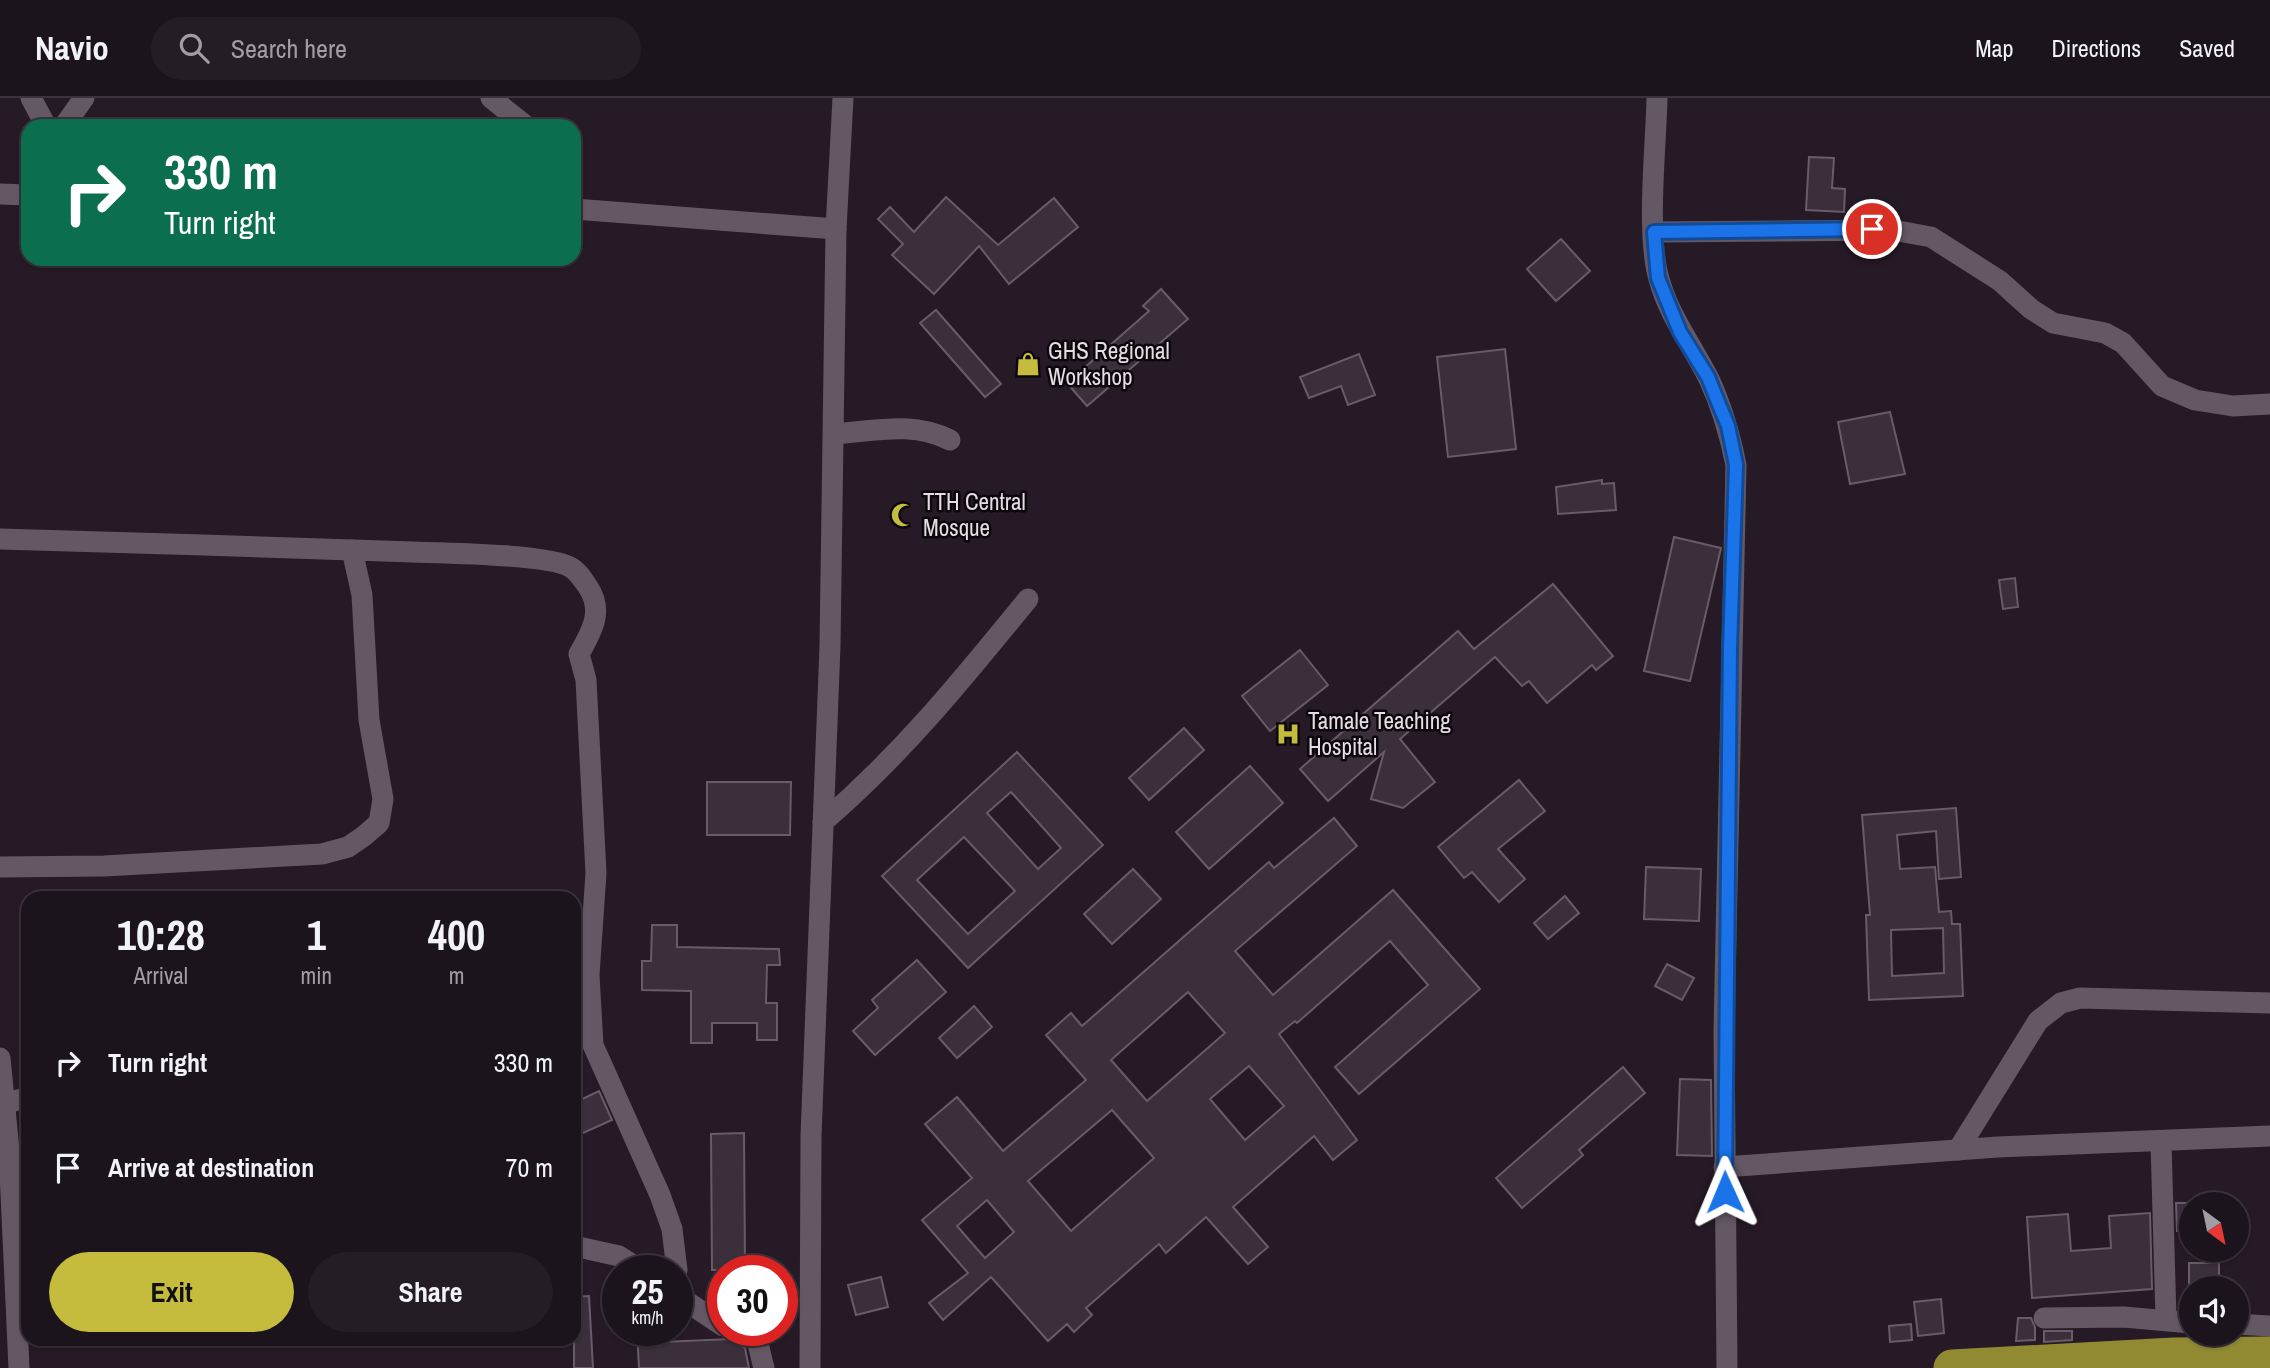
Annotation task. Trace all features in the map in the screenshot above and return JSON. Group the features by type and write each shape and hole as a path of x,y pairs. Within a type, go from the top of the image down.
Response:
{"highway":[{"path":"1952,1368 2174,1356 2270,1355"}],"street":[{"path":"31,98 42,119"},
{"path":"69,119 84,98"},
{"path":"491,98 517,119"},
{"path":"810,1368 811,1136 834,434 836,229 843,98"},
{"path":"1657,98 1654,232 1658,278 1680,332 1708,377 1723,414 1736,465 1730,648 1724,1167 1727,1368"},
{"path":"0,194 21,195"},
{"path":"581,207 836,229"},
{"path":"1654,232 1893,230 1931,237 2000,281 2031,309 2053,323 2105,333 2123,343 2162,386 2195,400 2233,406 2270,404"},
{"path":"834,434 919,429 929,430 950,440"},
{"path":"0,539 468,553 556,562 570,567 593,594 597,612 592,630 579,654 586,680 596,873 589,975 593,1045 660,1195 671,1229 675,1255"},
{"path":"0,867 144,865 322,854 348,847 365,836 379,823 383,799 369,720 362,595 352,550"},
{"path":"823,822 899,752 937,712 1028,598"},
{"path":"1958,1150 2038,1021 2061,1003 2080,998 2270,1003"},
{"path":"0,1058 19,1368"},
{"path":"4,1104 21,1099"},
{"path":"1724,1167 1958,1150 2270,1136"},
{"path":"2161,1142 2166,1319"},
{"path":"581,1248 614,1255"},
{"path":"2044,1318 2179,1321"},
{"path":"2249,1325 2270,1326"},
{"path":"761,1346 764,1368"}],"building":[{"path":"1809,157 1834,158 1832,188 1845,189 1844,212 1806,210"},
{"path":"946,197 998,245 1054,198 1078,227 1009,284 979,246 934,294 892,255 903,244 878,219 890,207 914,232"},
{"path":"1561,239 1590,271 1556,301 1527,269"},
{"path":"1161,289 1188,319 1087,406 1067,383 1149,311 1143,306"},
{"path":"936,310 1001,384 985,397 920,323"},
{"path":"1505,349 1516,449 1448,457 1437,357"},
{"path":"1359,354 1375,395 1348,405 1341,386 1309,398 1300,377"},
{"path":"1890,412 1905,474 1850,484 1838,422"},
{"path":"1602,480 1602,484 1614,483 1616,510 1558,514 1556,487"},
{"path":"1674,537 1721,548 1690,681 1644,671"},
{"path":"2015,578 2018,607 2003,609 1999,580"},
{"path":"1553,584 1613,656 1596,670 1592,665 1547,703 1529,681 1522,686 1495,657 1400,739 1435,782 1403,808 1371,799 1384,752 1328,801 1300,769 1458,631 1474,649"},
{"path":"1300,650 1328,685 1270,731 1242,696"},
{"path":"1184,728 1204,750 1149,800 1129,778"},
{"path":"1017,752 1103,845 968,968 882,876","holes":["1011,792 1061,848 1038,869 987,813","964,837 1015,891 968,934 917,880"]},
{"path":"1250,766 1283,803 1209,869 1176,832"},
{"path":"1519,780 1545,811 1498,849 1525,879 1499,902 1472,872 1464,878 1438,847"},
{"path":"707,782 791,782 790,835 707,835"},
{"path":"1956,808 1961,877 1939,879 1936,831 1897,835 1900,869 1935,867 1939,912 1951,911 1952,924 1960,924 1963,996 1869,1000 1866,915 1870,915 1862,815","holes":["1943,928 1944,973 1892,976 1891,930"]},
{"path":"1334,818 1357,846 1235,951 1273,995 1393,890 1480,989 1359,1094 1335,1067 1428,985 1390,941 1297,1023 1295,1021 1279,1034 1357,1140 1333,1160 1314,1136 1233,1207 1268,1247 1248,1264 1206,1217 1166,1253 1159,1244 1086,1308 1092,1315 1074,1332 1067,1324 1048,1341 991,1277 943,1320 929,1303 968,1273 922,1220 972,1178 925,1124 957,1097 1003,1151 1086,1080 1046,1035 1071,1013 1082,1026 1269,862 1274,868","holes":["1188,992 1225,1033 1147,1101 1111,1060","1249,1066 1284,1106 1245,1140 1210,1099","1112,1110 1154,1158 1071,1231 1028,1181","987,1200 1014,1232 985,1258 957,1226"]},
{"path":"1646,867 1701,869 1699,921 1644,919"},
{"path":"1133,869 1161,899 1112,944 1084,914"},
{"path":"1565,896 1579,913 1548,939 1534,923"},
{"path":"652,925 677,925 677,947 779,949 780,965 767,965 766,1003 777,1003 777,1040 757,1040 757,1023 712,1023 712,1043 691,1043 691,991 642,990 642,961 651,961"},
{"path":"917,960 946,992 875,1055 853,1031 878,1008 872,1000"},
{"path":"1667,964 1694,978 1682,1000 1655,986"},
{"path":"974,1006 992,1027 957,1058 939,1038"},
{"path":"1623,1067 1645,1093 1579,1150 1583,1155 1522,1208 1496,1178"},
{"path":"1680,1079 1711,1080 1712,1156 1677,1155"},
{"path":"599,1091 612,1120 581,1134 581,1100"},
{"path":"744,1133 745,1255 712,1255 711,1134"},
{"path":"2176,1203 2179,1203 2179,1231"},
{"path":"2150,1213 2152,1289 2032,1298 2027,1217 2068,1214 2071,1251 2111,1248 2109,1216"},
{"path":"2189,1263 2219,1263 2219,1276 2189,1276"},
{"path":"881,1277 888,1307 856,1315 848,1285"},
{"path":"589,1296 593,1368 574,1368 574,1346 581,1346 581,1297"},
{"path":"1941,1299 1944,1333 1918,1336 1914,1302"},
{"path":"2018,1318 2031,1318 2035,1327 2035,1340 2016,1341"},
{"path":"1911,1324 1912,1340 1890,1342 1889,1326"},
{"path":"2044,1331 2072,1331 2072,1340 2044,1342"},
{"path":"707,1340 707,1346 745,1348 749,1368 639,1368 638,1346 693,1346 693,1341"}],"place":[{"name":"GHS Regional Workshop","path":"1028,364"},
{"name":"TTH Central Mosque","path":"903,515"},
{"name":"Tamale Teaching Hospital","path":"1288,734"}],"route":[{"path":"1725,1192 1724,1031 1730,648 1736,465 1728,426 1708,377 1680,332 1658,278 1654,232 1872,229"}]}
